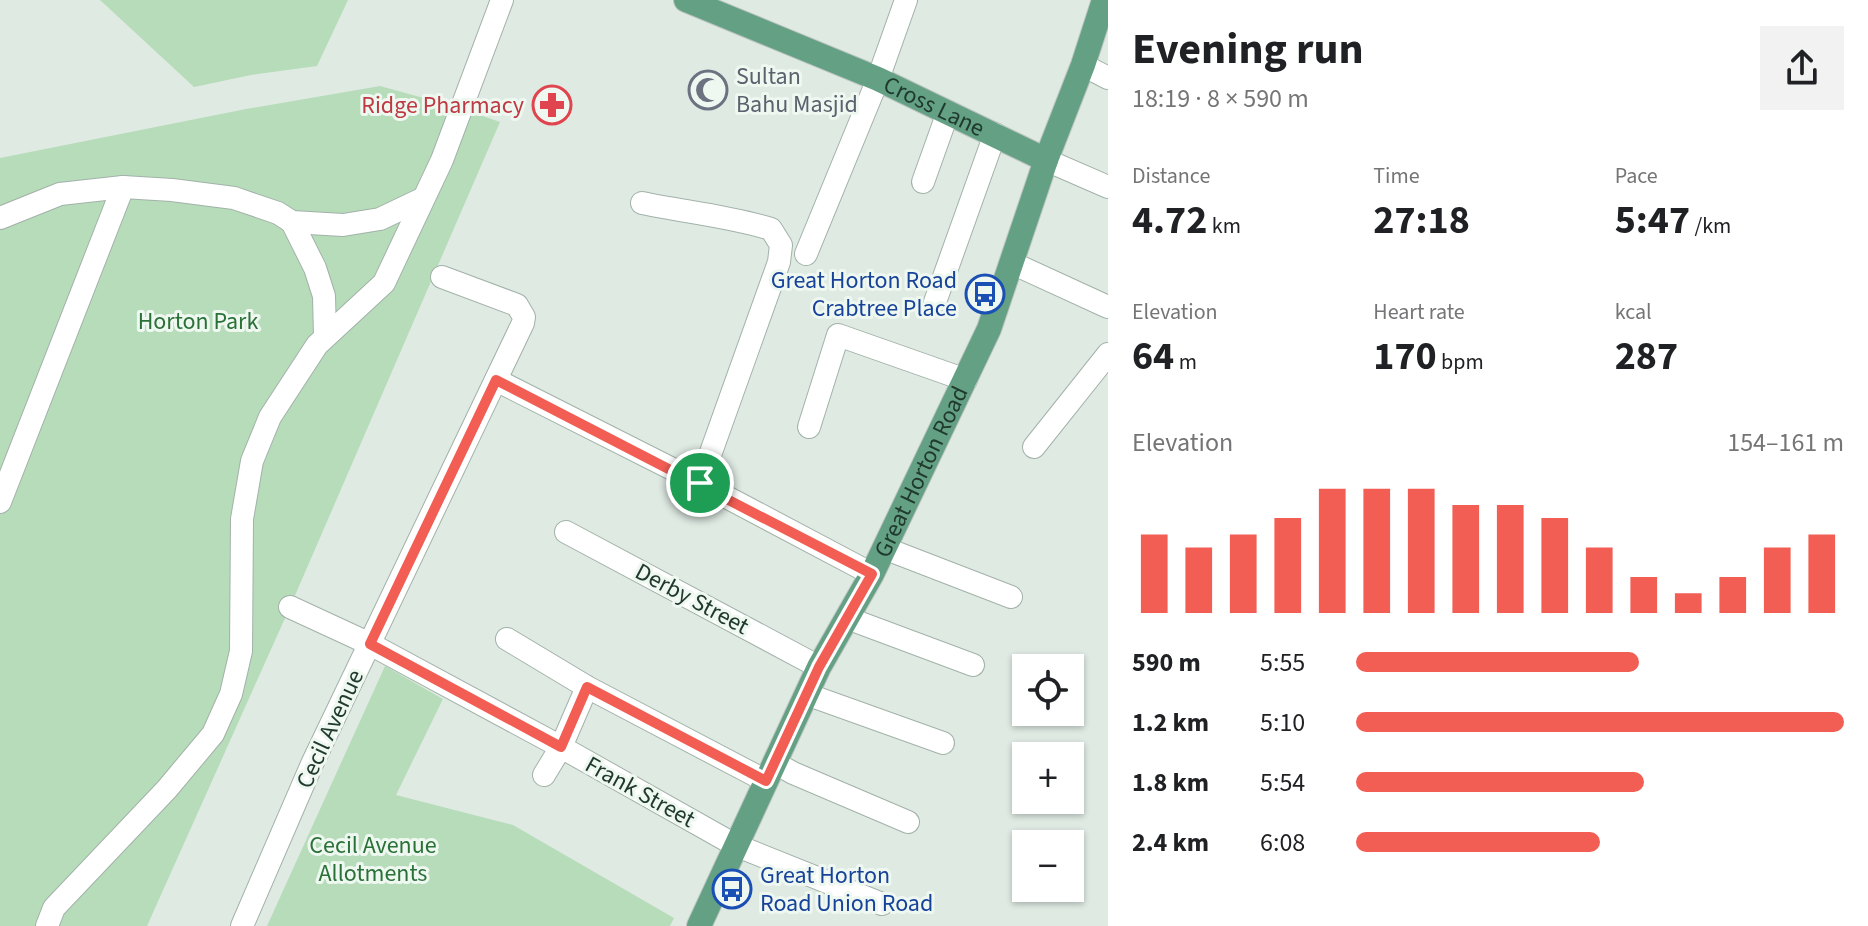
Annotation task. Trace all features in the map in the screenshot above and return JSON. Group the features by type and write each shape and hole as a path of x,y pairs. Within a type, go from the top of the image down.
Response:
{"main road":[{"name":"Cross Lane","path":"686,0 878,79 1046,160"},
{"name":"Great Horton Road","path":"699,926 819,667 872,574 989,329 1046,160 1104,9"}],"street":[{"path":"47,926 54,908 167,789 213,734 231,694 241,651 242,519 252,461 270,417 325,336 384,283 442,160 502,0"},
{"path":"806,254 878,79 906,0"},
{"path":"1083,65 1108,78"},
{"path":"923,182 948,112"},
{"path":"935,302 995,134"},
{"path":"1046,160 1108,187"},
{"path":"0,218 60,194 123,187 234,198 278,213 292,222 343,225 380,219 422,199"},
{"path":"0,502 123,187"},
{"path":"642,203 703,216 736,218 771,229 781,245 779,262 700,483"},
{"path":"292,222 315,268 324,296 325,336"},
{"path":"1012,263 1108,307"},
{"name":"Cecil Avenue","path":"242,926 312,764 524,317 517,305 442,277"},
{"path":"809,427 838,335 966,380"},
{"path":"1034,447 1108,354"},
{"path":"496,380 872,574"},
{"name":"Derby Street","path":"566,532 819,667"},
{"path":"884,548 1011,597"},
{"name":"Frank Street","path":"290,607 370,644 735,845 882,904"},
{"path":"847,618 973,665"},
{"path":"507,639 587,687 771,772 793,773 908,822"},
{"path":"544,775 561,747 587,687"},
{"path":"806,694 943,743"}],"green space":[{"path":"100,0 348,0 317,66 194,87"},
{"name":"Horton Park","path":"380,86 500,122 290,607 147,926 0,926 0,158"},
{"name":"Cecil Avenue Allotments","path":"385,666 443,699 396,795 513,825 674,918 670,926 267,926"}],"place":[{"name":"Sultan Bahu Masjid","path":"708,90"},
{"name":"Ridge Pharmacy","path":"552,105"},
{"name":"Great Horton Road Crabtree Place","path":"985,294"},
{"name":"Great Horton Road Union Road","path":"732,889"}],"route":[{"path":"496,380 700,483 872,574 819,667 766,781 587,687 561,747 370,644 496,380"}]}
